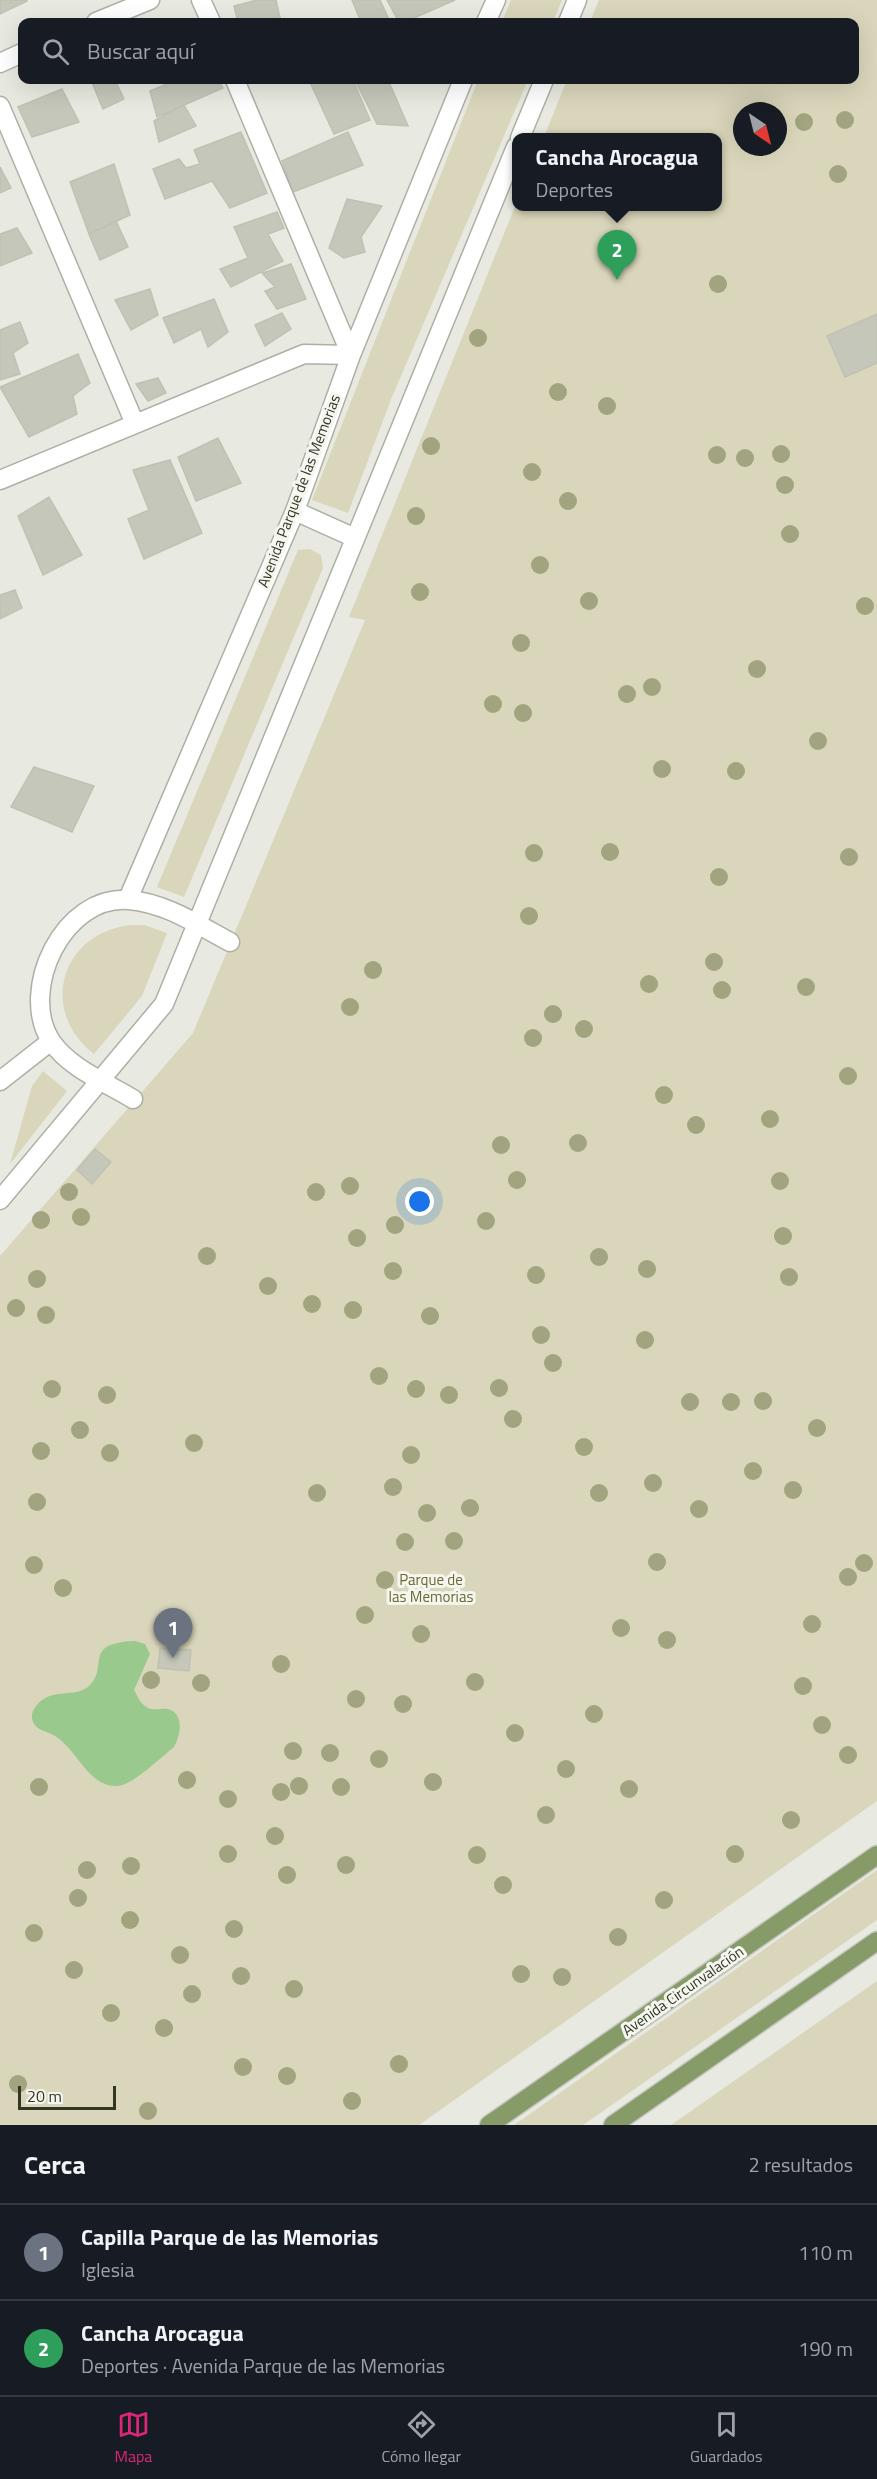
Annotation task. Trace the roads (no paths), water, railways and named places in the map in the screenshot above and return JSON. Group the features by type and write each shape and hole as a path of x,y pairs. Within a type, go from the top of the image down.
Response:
{"main road":[{"name":"Avenida Circunvalación","path":"489,2125 877,1855"},
{"path":"613,2125 877,1941"}],"street":[{"path":"106,18 150,0"},
{"path":"201,0 209,18"},
{"path":"488,18 496,0"},
{"path":"570,18 577,0"},
{"path":"0,63 18,55"},
{"path":"0,480 304,354 351,355 237,84"},
{"name":"Avenida Parque de las Memorias","path":"128,899 294,511 351,355 461,84"},
{"path":"522,133 542,84"},
{"path":"0,106 135,424"},
{"path":"0,1200 164,1004 512,157"},
{"path":"294,511 355,538"},
{"path":"133,1099 72,1062 51,1041 39,1006 44,967 58,937 82,915 102,904 128,899 166,908 230,942"},
{"path":"0,1081 51,1041"}],"place":[{"name":"Cancha Arocagua","path":"617,280"},
{"name":"Capilla Parque de las Memorias","path":"173,1658"}],"park label":[{"name":"Parque de las Memorias","path":"431,1588"}]}
